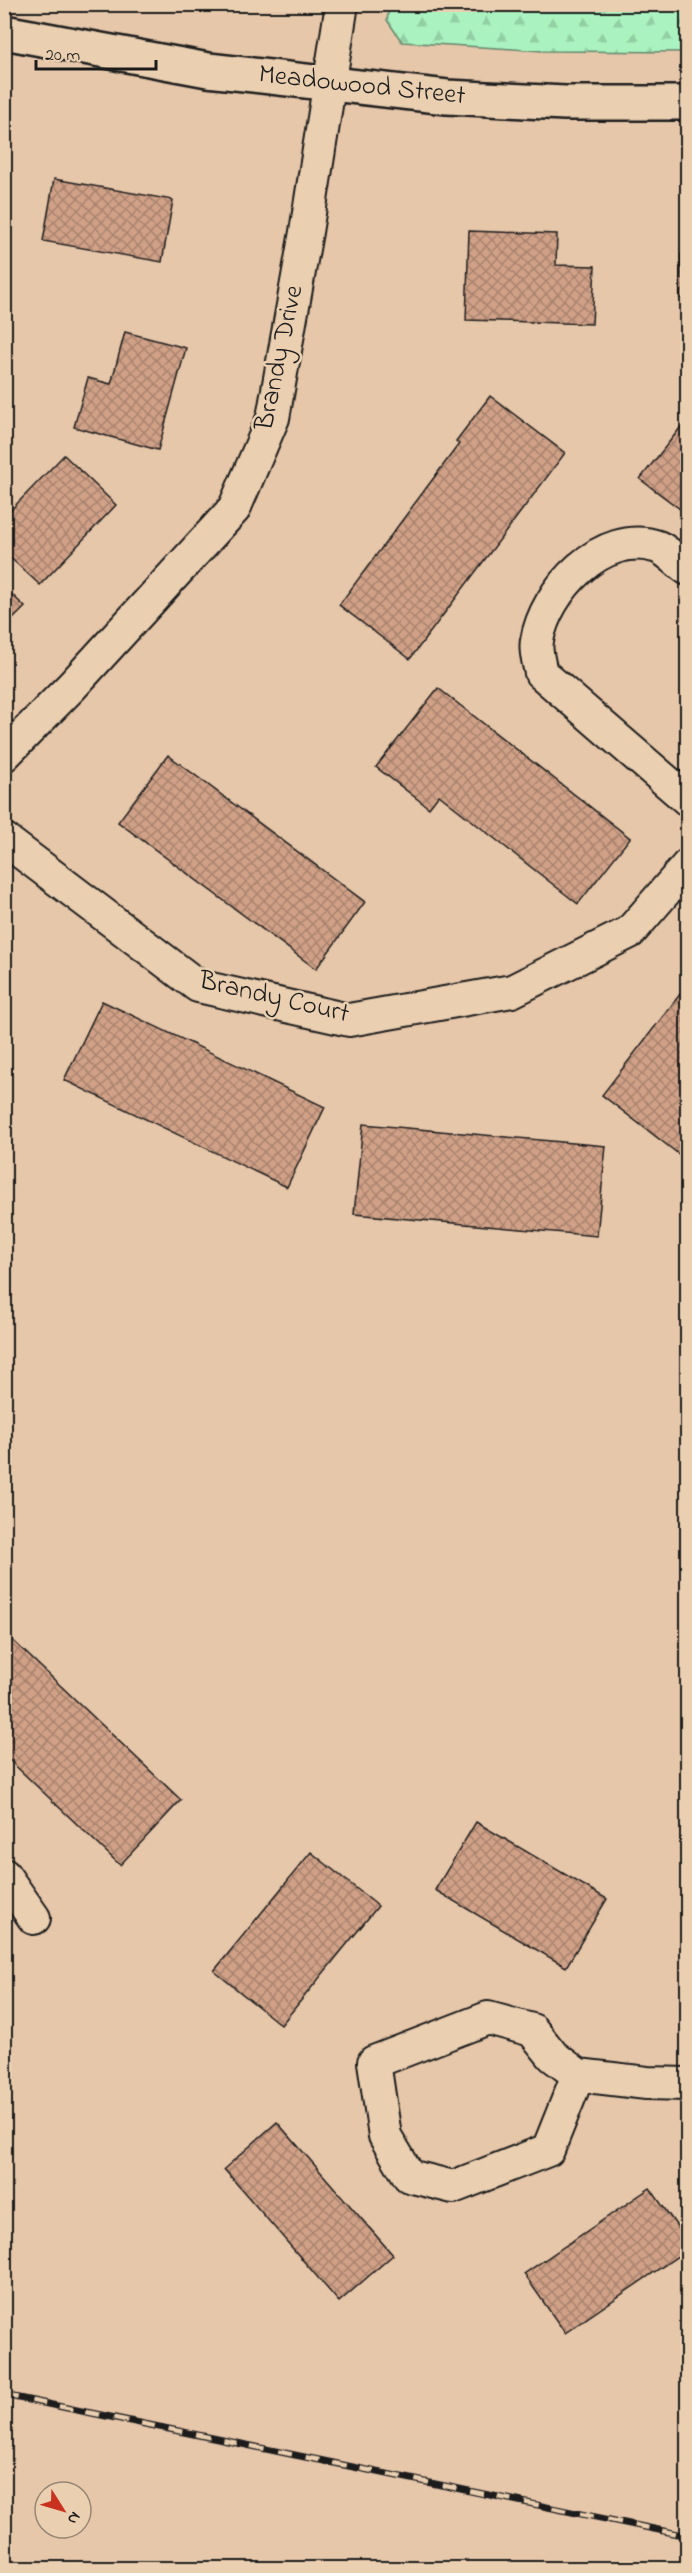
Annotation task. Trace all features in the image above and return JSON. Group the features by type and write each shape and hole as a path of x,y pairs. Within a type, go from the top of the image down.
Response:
{"street":[{"name":"Brandy Drive","path":"4,755 72,686 234,509 273,418 342,4"},
{"name":"Meadowood Street","path":"4,32 208,70 447,97 565,103 687,103"},
{"path":"687,569 659,548 634,544 602,551 562,584 545,616 536,642 541,673 687,800"},
{"name":"Brandy Court","path":"4,839 198,986 349,1020 512,990 630,932 687,865"},
{"path":"4,1875 34,1918"},
{"path":"578,2075 548,2150 453,2187 409,2176 385,2136 374,2062 488,2018 532,2030 553,2056 578,2075 647,2083 687,2084"}],"green space":[{"path":"390,4 687,5 687,52 543,51 402,42 387,20"}],"building":[{"path":"54,179 173,200 162,262 43,241"},
{"path":"469,231 557,234 556,265 595,266 592,324 466,320"},
{"path":"681,254 688,254 688,298 680,298"},
{"path":"125,332 186,348 158,450 74,427 88,378 111,384"},
{"path":"490,396 565,453 410,659 339,605 459,444 456,441"},
{"path":"688,418 688,515 640,479"},
{"path":"64,455 116,505 40,585 4,552 4,517"},
{"path":"4,587 25,607 4,628"},
{"path":"438,688 630,838 578,904 439,795 429,808 376,767"},
{"path":"168,755 365,902 316,969 118,822"},
{"path":"688,984 688,1155 685,1159 602,1095"},
{"path":"102,1001 325,1107 287,1187 64,1080"},
{"path":"363,1124 606,1146 597,1236 354,1214"},
{"path":"4,1632 181,1800 120,1865 4,1755"},
{"path":"476,1822 607,1899 566,1967 435,1890"},
{"path":"311,1852 378,1906 281,2025 214,1971"},
{"path":"277,2122 393,2255 339,2302 224,2169"},
{"path":"650,2188 688,2242 688,2249 565,2333 524,2274"}],"railway":[{"path":"4,2395 688,2536"}]}
